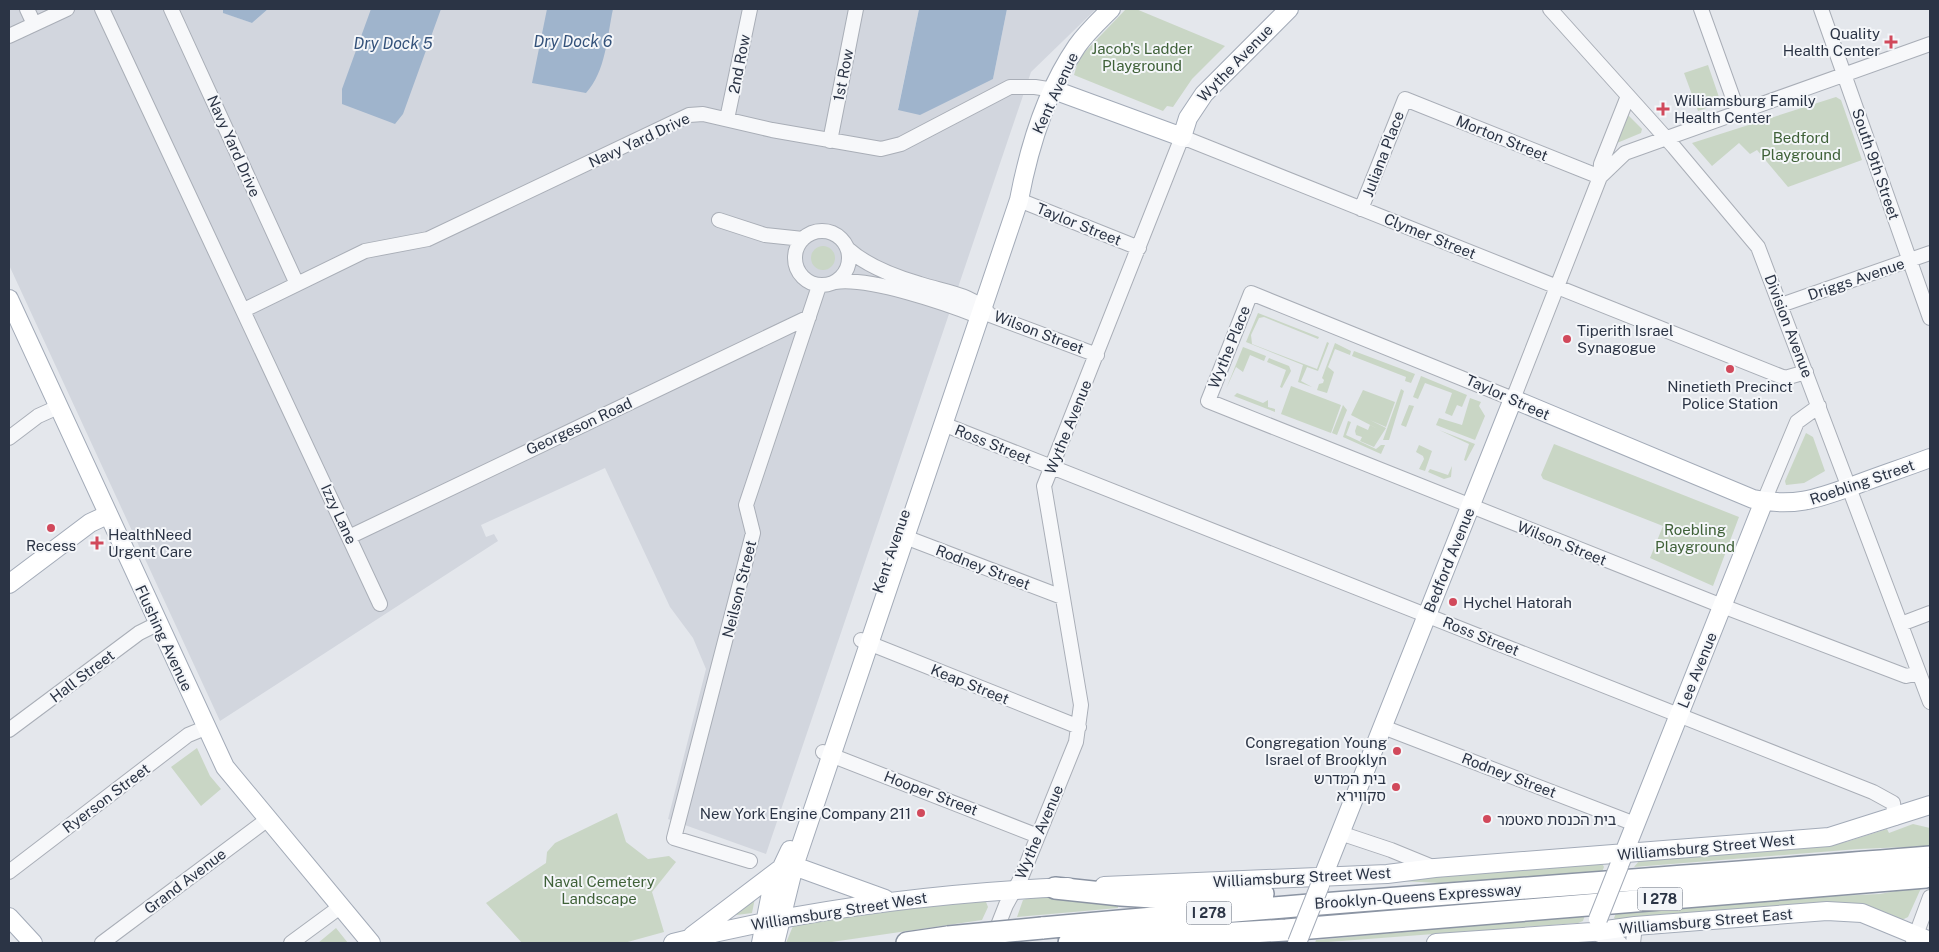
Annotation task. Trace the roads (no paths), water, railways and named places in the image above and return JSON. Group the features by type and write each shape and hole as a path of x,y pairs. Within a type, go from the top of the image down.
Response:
{"highway":[{"name":"Brooklyn-Queens Expressway","path":"907,943 1042,928 1377,898 1597,884 1928,867"},
{"name":"Brooklyn-Queens Expressway","path":"1069,943 1292,937 1928,867"},
{"path":"1056,888 1121,896 1168,898 1362,890 1377,898"},
{"path":"1216,943 1292,937"}],"main road":[{"name":"Kent Avenue","path":"760,943 772,920 787,868 977,309 1018,200 1026,160 1050,89 1078,46 1111,9"},
{"name":"Wythe Avenue","path":"1182,137 1188,118 1204,94 1289,9"},
{"name":"Clymer Street","path":"1050,89 1182,137"},
{"name":"Kent Avenue","path":"865,642 905,537 943,424 1017,173 1026,160"},
{"name":"Flushing Avenue","path":"9,299 58,407 111,512 157,624 225,767 371,943"},
{"name":"Taylor Street","path":"1513,399 1764,502"},
{"name":"Bedford Avenue","path":"1292,937 1322,880 1513,399"},
{"name":"Roebling Street","path":"1764,502 1775,504 1805,502 1830,495 1930,458"},
{"name":"Lee Avenue","path":"1593,932 1764,502"},
{"path":"9,584 90,523 111,512"},
{"name":"Williamsburg Street West","path":"680,941 772,920 888,900 1056,888 1322,880 1435,868 1622,860 1829,837 1895,818 1930,805"},
{"path":"680,941 787,868 888,900"},
{"name":"Williamsburg Street East","path":"1436,943 1593,932 1634,935 1827,911 1862,913 1920,940"},
{"path":"9,916 33,943"},
{"name":"Kent Avenue","path":"772,920 775,943"}],"street":[{"path":"27,9 34,24"},
{"path":"9,36 67,9"},
{"path":"102,9 244,310"},
{"name":"Navy Yard Drive","path":"171,9 297,284"},
{"name":"2nd Row","path":"727,119 750,9"},
{"name":"1st Row","path":"830,141 856,9"},
{"name":"Division Avenue","path":"1550,9 1666,138 1757,245 1930,702"},
{"path":"1701,9 1738,112"},
{"name":"South 9th Street","path":"1821,9 1930,318"},
{"name":"Bedford Avenue","path":"1600,176 1625,153 1930,44"},
{"name":"Navy Yard Drive","path":"244,310 365,251 428,239 689,115 704,114 830,141 881,149 891,147 947,121 1010,87 1050,89"},
{"name":"Bedford Avenue","path":"1513,399 1600,176 1601,164 1628,96"},
{"name":"Morton Street","path":"1405,99 1600,176"},
{"name":"Juliana Place","path":"1362,209 1405,99"},
{"name":"Clymer Street","path":"1182,137 1785,378 1806,372"},
{"name":"Wythe Avenue","path":"991,943 1038,836 1076,742 1079,727 1081,706 1044,489 1182,137"},
{"name":"Taylor Street","path":"1018,200 1140,248"},
{"path":"719,220 765,235 781,244 795,256"},
{"path":"815,232 828,232 838,236 848,249 862,260 921,291 855,281 835,282 819,286 803,277 796,265 795,256 803,239 815,232"},
{"path":"765,235 803,239"},
{"path":"835,282 848,268 848,249"},
{"name":"Driggs Avenue","path":"1781,305 1930,253"},
{"name":"Neilson Street","path":"750,860 674,838 753,533 746,505 819,286"},
{"name":"Wilson Street","path":"921,291 977,309 1097,355"},
{"name":"Taylor Street","path":"1251,293 1513,399"},
{"name":"Wythe Place","path":"1208,401 1251,293"},
{"name":"Izzy Lane","path":"244,310 380,604"},
{"name":"Georgeson Road","path":"349,537 808,317"},
{"name":"Wilson Street","path":"1208,401 1722,606 1906,676 1919,673"},
{"name":"Lee Avenue","path":"1764,502 1796,422 1819,406"},
{"path":"9,438 38,416 58,407"},
{"name":"Ross Street","path":"943,424 1873,792 1893,803 1895,818"},
{"name":"Rodney Street","path":"905,537 1062,597"},
{"path":"1901,624 1930,613"},
{"name":"Hall Street","path":"9,730 139,633 157,624"},
{"name":"Keap Street","path":"865,642 1079,727"},
{"name":"Rodney Street","path":"1383,727 1635,824"},
{"name":"Ryerson Street","path":"9,872 188,735 205,728"},
{"name":"Hooper Street","path":"827,753 1038,836"},
{"name":"Grand Avenue","path":"102,943 268,819"},
{"path":"1340,833 1391,850 1435,868"},
{"path":"1387,874 1391,850"},
{"path":"1920,940 1930,897"},
{"path":"291,943 340,906"},
{"path":"1593,932 1620,943"}],"water":[{"path":"223,9 268,9 252,23 223,13"},
{"name":"Dry Dock 5","path":"371,9 441,9 403,114 395,124 342,104 342,89"},
{"name":"Dry Dock 6","path":"547,9 613,9 602,64 598,75 586,93 532,83"},
{"path":"919,9 1007,9 993,79 920,115 898,110"}],"place":[{"name":"Quality Health Center","path":"1891,42"},
{"name":"Williamsburg Family Health Center","path":"1663,109"},
{"name":"Tiperith Israel Synagogue","path":"1567,339"},
{"name":"Ninetieth Precinct Police Station","path":"1730,369"},
{"name":"Recess","path":"51,528"},
{"name":"HealthNeed Urgent Care","path":"97,543"},
{"name":"Hychel Hatorah","path":"1453,602"},
{"name":"Congregation Young Israel of Brooklyn","path":"1397,751"},
{"name":"בית המדרש סקווירא","path":"1396,787"},
{"name":"New York Engine Company 211","path":"921,813"},
{"name":"בית הכנסת סאטמר","path":"1487,819"}],"park label":[{"name":"Jacob's Ladder Playground","path":"1142,56"},
{"name":"Bedford Playground","path":"1801,146"},
{"name":"Roebling Playground","path":"1695,538"},
{"name":"Naval Cemetery Landscape","path":"599,890"}]}
